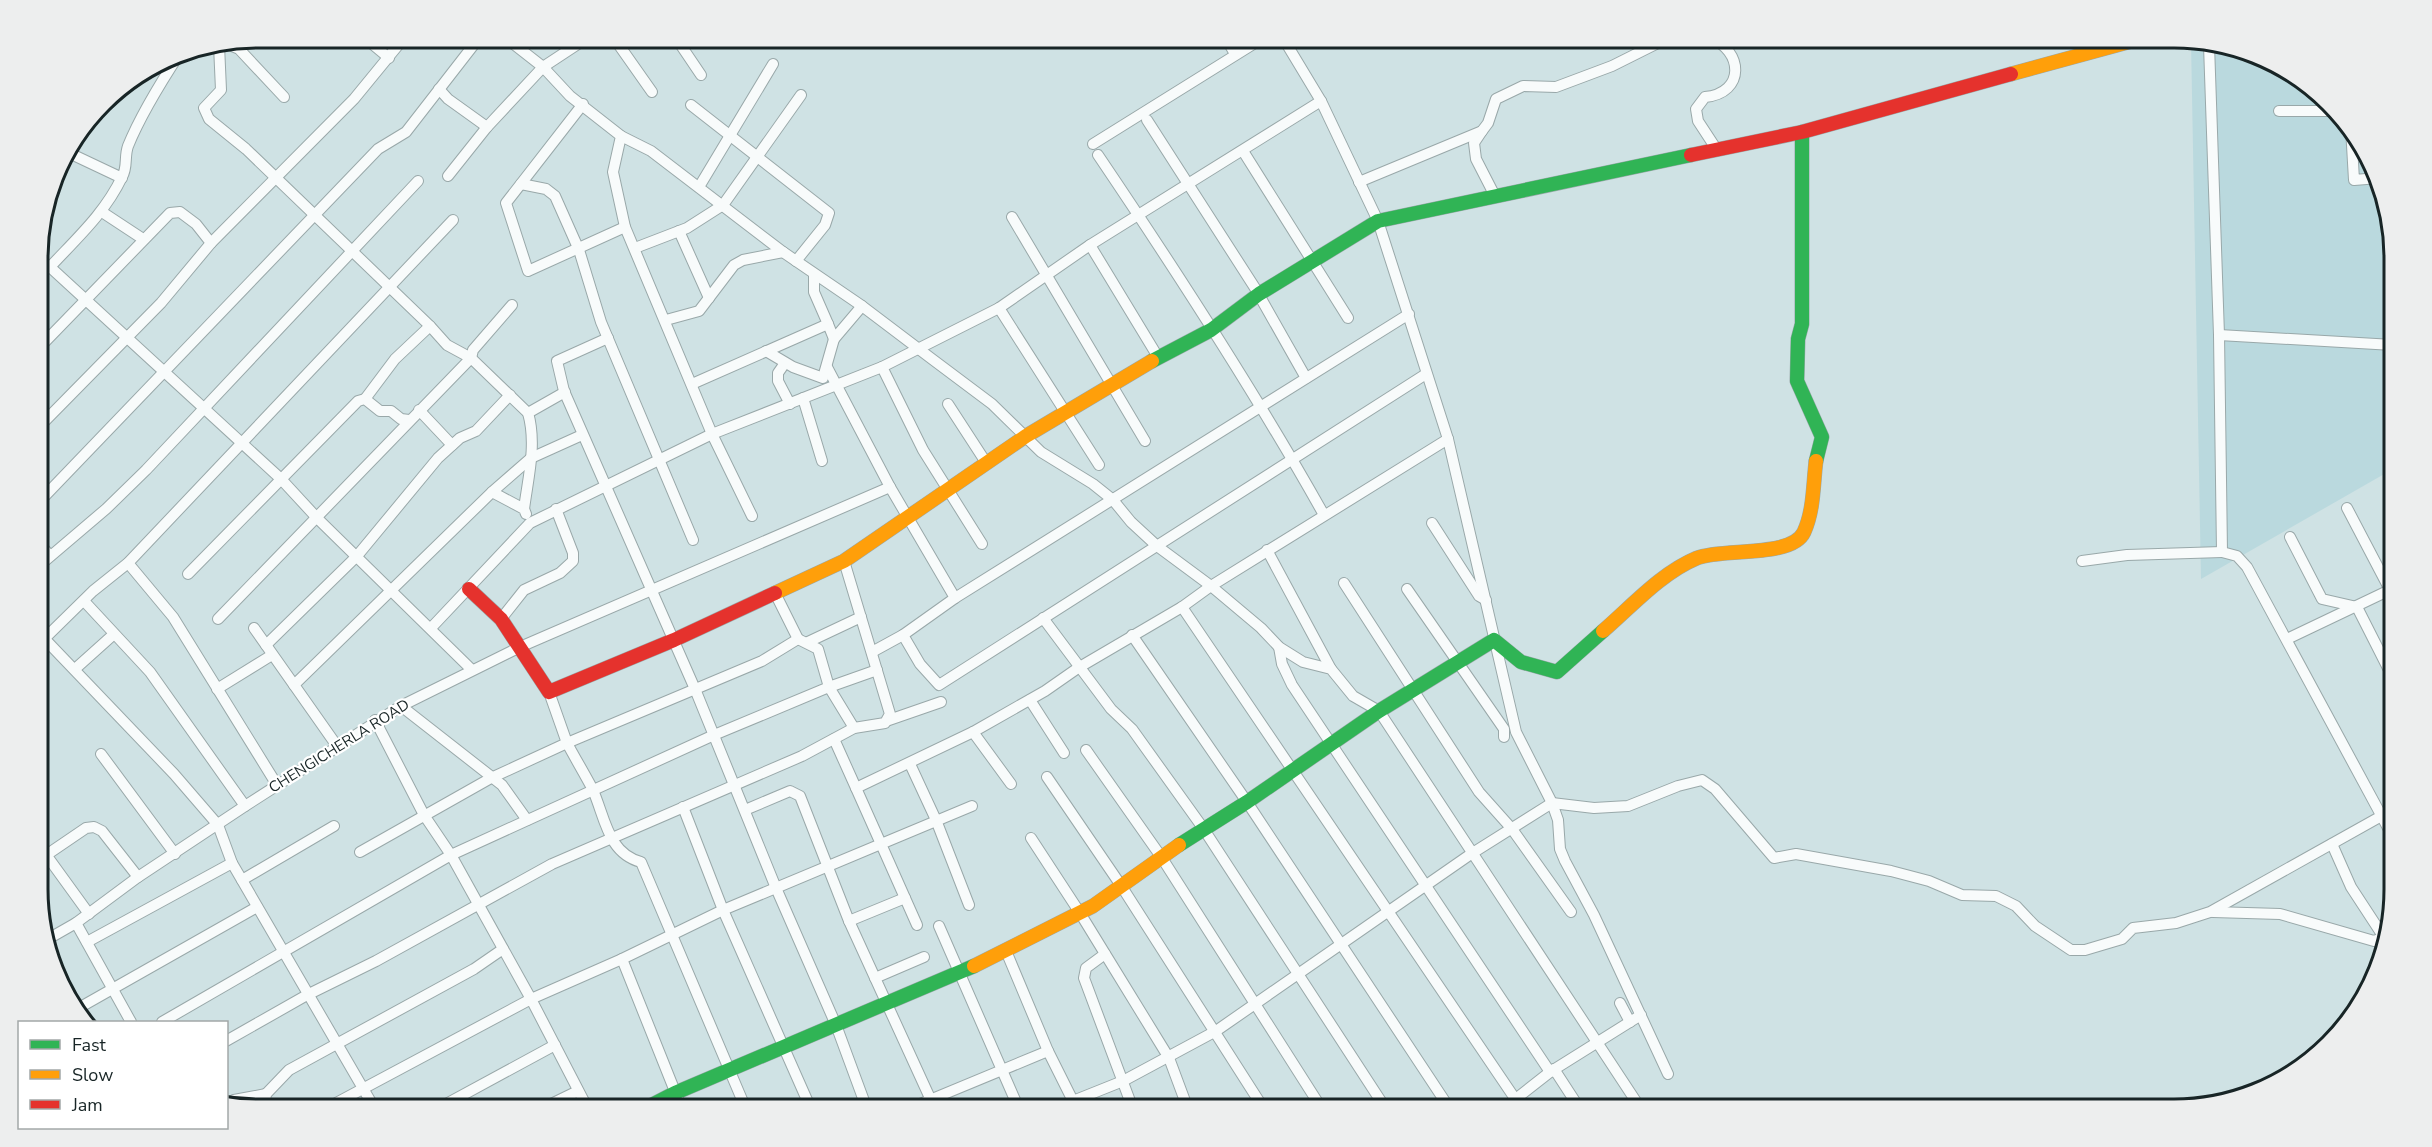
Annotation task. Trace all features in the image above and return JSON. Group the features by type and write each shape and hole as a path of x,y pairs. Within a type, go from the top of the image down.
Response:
{"street":[{"path":"377,48 389,58"},
{"path":"48,418 161,303 211,243 354,99 396,48"},
{"path":"48,492 162,371 378,149 406,132 470,48"},
{"path":"518,48 543,68 570,96 621,136 651,152 783,252 862,306 992,404 1041,452 1093,484 1113,500 1131,522 1157,546 1211,586 1261,628 1278,647 1303,662 1331,669"},
{"path":"448,176 487,127 543,68 572,48"},
{"path":"621,48 652,92"},
{"path":"683,48 701,75"},
{"path":"1232,48 1235,54"},
{"path":"1093,144 1246,48"},
{"path":"1290,48 1321,101 1378,221 1409,314 1448,439 1516,732 1552,803 1558,820 1560,849 1564,861 1594,915 1668,1074"},
{"path":"1495,196 1476,159 1474,143 1488,123 1496,99 1510,91 1534,85 1556,87 1612,66 1648,48"},
{"path":"1717,150 1698,121 1696,109 1706,97 1720,96 1730,89 1734,77 1732,54 1727,48"},
{"path":"549,692 776,595 844,561 948,492 1026,436 1158,357 1211,330 1259,294 1378,221 1802,132 2107,48"},
{"path":"239,49 284,97"},
{"path":"2209,51 2219,335 2222,552"},
{"path":"219,52 221,90 207,102 204,112 430,326 447,345 471,358 528,413 532,426 531,458 524,509 530,523"},
{"path":"699,187 773,64"},
{"path":"169,68 127,149 127,165 122,178 102,212 50,267 281,479 317,518 392,589 472,670"},
{"path":"439,88 448,99 487,127"},
{"path":"635,248 679,231 723,205 801,95"},
{"path":"431,628 530,523 712,434 882,367 999,309 1090,244 1321,101"},
{"path":"583,104 506,203 528,271 625,227"},
{"path":"691,105 829,213 825,225 796,261"},
{"path":"2279,111 2323,111"},
{"path":"1147,120 1259,294 1306,378"},
{"path":"1359,182 1482,131"},
{"path":"1494,640 1521,662 1557,672 1564,668 1608,624 1659,582 1695,559 1717,552 1778,549 1791,545 1803,535 1811,509 1816,462 1822,437 1797,381 1798,339 1802,324 1802,132"},
{"path":"621,136 613,172 625,227 712,434 752,516"},
{"path":"2352,146 2354,180 2368,179"},
{"path":"1243,151 1348,318"},
{"path":"1098,155 1139,215 1292,459 1324,515"},
{"path":"75,156 122,178"},
{"path":"48,554 50,556 106,509 418,181"},
{"path":"521,184 551,191 579,249 588,284 608,338 693,540"},
{"path":"48,339 143,239 175,211 196,224 211,243"},
{"path":"102,212 143,239"},
{"path":"1012,217 1145,441"},
{"path":"48,633 128,563 453,220"},
{"path":"679,231 709,298"},
{"path":"1090,244 1158,357"},
{"path":"666,320 699,311 734,265 743,260 783,252"},
{"path":"814,274 814,292 834,339"},
{"path":"218,619 471,358 473,350 512,305"},
{"path":"818,392 834,339 862,306"},
{"path":"999,309 1099,465"},
{"path":"872,652 903,635 955,598 1409,314"},
{"path":"692,384 828,324"},
{"path":"188,574 332,425 358,401 365,399 395,359 430,326"},
{"path":"2219,335 2384,344"},
{"path":"608,338 557,361 565,392 695,689 776,888 836,1026 863,1099"},
{"path":"766,351 785,363 823,378"},
{"path":"785,363 778,373 778,381 790,404"},
{"path":"827,367 890,487 955,598"},
{"path":"882,367 923,450 982,544"},
{"path":"903,635 920,664 939,685 1426,374"},
{"path":"528,413 565,392"},
{"path":"266,645 357,556 438,458 452,445 476,431 510,395"},
{"path":"803,398 822,461"},
{"path":"365,399 380,411 391,411 401,419 409,420"},
{"path":"948,404 987,465"},
{"path":"419,410 452,445"},
{"path":"294,685 492,492 531,458 582,435"},
{"path":"855,788 910,764 1030,700 1448,439"},
{"name":"CHENGICHERLA ROAD","path":"53,936 76,923 138,877 375,720 401,706 520,647 890,487"},
{"path":"492,492 524,509"},
{"path":"2347,508 2384,575"},
{"path":"501,619 524,590 560,573 573,561 573,553 556,509"},
{"path":"1432,523 1479,596 1486,600"},
{"path":"2290,537 2332,618"},
{"path":"1267,550 1331,669 1353,696 1379,711 1634,1099"},
{"path":"1086,1099 1169,1058 1216,1031 1471,854 1552,803 1594,808 1628,806 1678,786 1702,780 1715,789 1774,858 1796,854 1891,871 1929,881 1962,895 1996,896 2016,906 2035,926 2071,950 2085,950 2122,939 2133,928 2176,923 2210,912 2383,815 2247,567 2237,556 2222,552 2127,555 2082,561"},
{"path":"844,561 890,714 889,720"},
{"path":"128,563 173,617 277,785"},
{"path":"1344,583 1479,792 1512,829 1571,912"},
{"path":"469,589 501,619 549,692 567,743 593,790 611,838 630,859 641,862 742,1099"},
{"path":"1407,589 1504,729 1504,737"},
{"path":"2287,639 2384,593"},
{"path":"776,595 803,640 814,645 821,656 829,687 854,728"},
{"path":"2322,598 2357,607 2384,660"},
{"path":"84,601 150,672 245,806"},
{"path":"1182,607 1515,1099"},
{"path":"360,852 491,778 567,743 762,661 803,640 861,617"},
{"path":"1042,618 1111,709 1132,729 1203,828 1379,1099"},
{"path":"254,628 337,746"},
{"path":"75,669 114,634"},
{"path":"1132,635 1247,802 1443,1099"},
{"path":"663,1099 961,973 1080,913 1122,887 1203,828 1333,745 1379,711 1494,640"},
{"path":"48,645 75,669 174,774 218,825 232,862 370,1099"},
{"path":"1278,647 1290,680 1426,885 1573,1099"},
{"path":"217,689 272,655"},
{"path":"165,1021 451,855 714,735 829,687 877,670"},
{"path":"1030,700 1064,753"},
{"path":"228,1040 307,994 376,962 552,864 735,785 854,728 885,723 941,702"},
{"path":"401,706 502,785 527,820"},
{"path":"375,720 424,815 480,903 583,1099"},
{"path":"973,732 1011,784"},
{"path":"834,739 917,925"},
{"path":"1086,750 1162,858 1316,1099"},
{"path":"101,754 175,854"},
{"path":"910,764 936,820 969,905"},
{"path":"1047,777 1122,887 1258,1099"},
{"path":"745,810 790,791 797,793 849,921 929,1099"},
{"path":"345,1099 531,999 622,959 723,910 972,806"},
{"path":"683,807 723,910 807,1099"},
{"path":"242,880 334,826"},
{"path":"48,854 86,828 94,827 102,831 138,877"},
{"path":"1031,838 1169,1058 1184,1099"},
{"path":"2332,844 2350,887 2380,931"},
{"path":"87,942 232,862"},
{"path":"48,863 89,914"},
{"path":"849,921 905,898"},
{"path":"83,1006 257,907"},
{"path":"2210,912 2280,914 2374,941 2378,940"},
{"path":"76,923 129,1021"},
{"path":"939,926 1014,1099"},
{"path":"241,1099 266,1094 289,1070 474,969 503,949"},
{"path":"1006,951 1048,1051 1071,1099"},
{"path":"1105,954 1083,972 1129,1099"},
{"path":"874,978 924,957"},
{"path":"622,959 678,1099"},
{"path":"1620,1003 1630,1022"},
{"path":"1525,1099 1552,1071 1641,1014"},
{"path":"455,1099 555,1045"},
{"path":"944,1099 1002,1070 1048,1051"},
{"path":"562,1099 579,1091"},
{"path":"265,1099 266,1094"}],"shaded area":[{"path":"2191,48 2241,59 2279,76 2302,91 2332,120 2349,141 2368,178 2377,204 2384,244 2384,474 2201,579"}],"traffic: fast":[{"path":"1802,132 1802,324 1798,339 1797,381 1822,437 1816,461"},
{"path":"1152,361 1211,330 1259,294 1378,221 1691,155"},
{"path":"1179,845 1247,802 1379,711 1494,640 1521,662 1557,672 1603,631"},
{"path":"663,1099 974,966"}],"traffic: slow":[{"path":"2011,74 2106,48"},
{"path":"775,593 844,561 1026,436 1152,361"},
{"path":"1603,631 1659,581 1684,564 1709,555 1772,549 1786,546 1797,540 1804,532 1810,515 1816,461"},
{"path":"974,966 1093,906 1179,845"}],"traffic: jam":[{"path":"1691,155 1802,132 2011,74"},
{"path":"469,589 501,619 549,692 674,640 775,593"}]}
